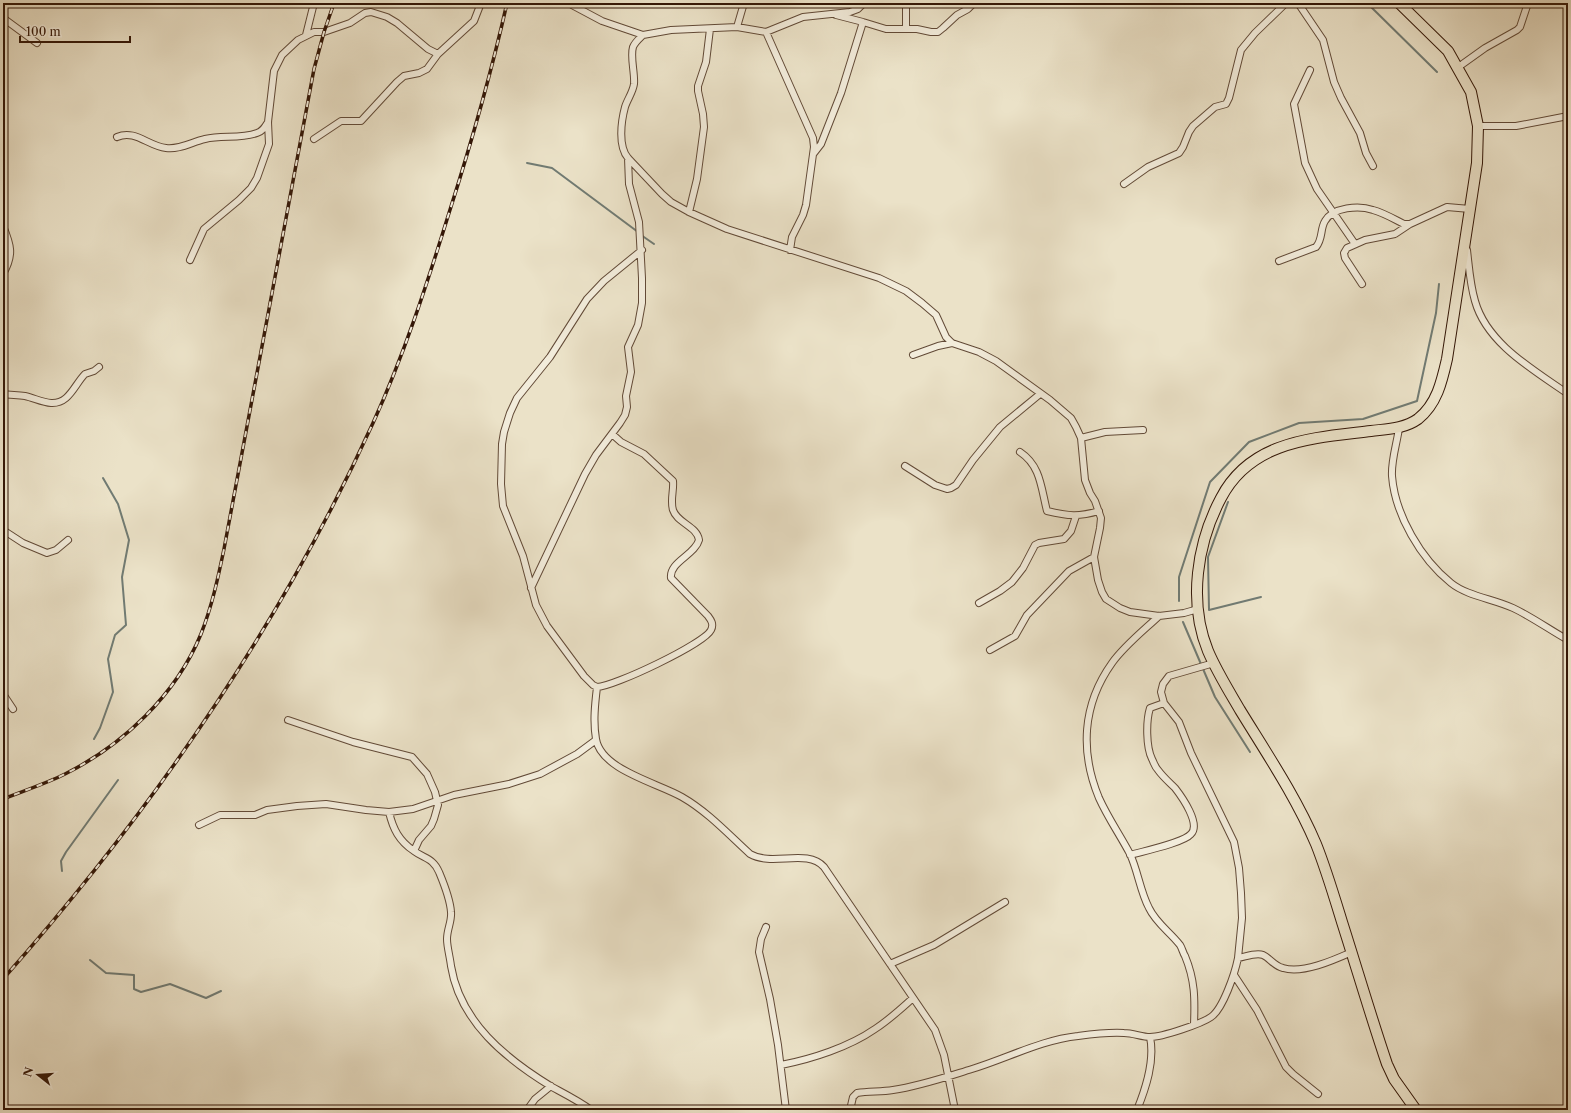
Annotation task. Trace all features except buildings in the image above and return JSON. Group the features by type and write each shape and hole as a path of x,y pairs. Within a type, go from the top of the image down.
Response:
{"main road":[{"path":"1399,3 1448,51 1471,92 1478,126 1477,163 1447,359 1440,389 1430,407 1418,419 1399,428 1316,439 1288,445 1254,460 1239,472 1226,488 1217,506 1201,553 1197,584 1198,609 1207,649 1219,675 1284,784 1316,845 1352,952 1387,1064 1394,1079 1416,1110"}],"street":[{"path":"306,35 314,3"},
{"path":"314,139 341,120 358,121 364,119 404,76 423,72 438,54 474,21 481,3"},
{"path":"736,27 744,3"},
{"path":"572,5 602,21 643,35 671,30 736,27 766,32 798,18 850,12 858,9 864,3"},
{"path":"906,3 906,29"},
{"path":"830,14 886,29 917,28 931,32 938,32 957,15 974,3"},
{"path":"1124,184 1148,167 1179,153 1193,126 1211,110 1226,104 1241,50 1255,33 1286,3"},
{"path":"1298,3 1323,40 1334,82 1360,134 1366,153 1373,166"},
{"path":"1457,68 1485,48 1517,30 1528,3"},
{"path":"190,260 204,229 239,200 257,178 269,144 268,122 272,81 279,60 293,45 306,35 314,32 324,32 371,12 398,23 428,49 438,54"},
{"path":"3,18 36,43"},
{"path":"814,152 821,144 841,93 863,22"},
{"path":"689,212 696,186 704,127 698,86 706,62 710,29"},
{"path":"766,32 813,138 814,152 806,205 803,215 792,237 790,250"},
{"path":"643,35 636,41 633,47 634,85 625,108 623,118 622,148 628,158 662,194 671,202 689,212 727,228 790,250 879,278 906,291 936,315 946,337 952,343 979,352 996,361 1050,400 1071,418 1080,438 1085,480 1100,512 1100,528 1094,557 1098,580 1106,599 1120,608 1130,612 1159,616 1184,613 1198,609"},
{"path":"1310,70 1295,101 1294,108 1305,163 1317,189 1356,244"},
{"path":"1478,126 1516,126 1568,116"},
{"path":"117,137 123,134 132,134 154,145 172,148 205,139 248,136 261,131 268,122"},
{"path":"531,588 585,474 625,415 626,396 630,372 628,347 638,325 642,303 642,250 639,222 629,184 628,158"},
{"path":"1362,284 1345,258 1344,253 1347,248 1365,240 1395,234 1410,224 1447,207 1470,208"},
{"path":"1280,261 1316,247 1320,242 1324,222 1333,213 1342,209 1372,210 1404,224 1410,224"},
{"path":"3,226 10,248 11,258 3,274"},
{"path":"1465,240 1475,302 1484,322 1505,348 1568,394"},
{"path":"612,434 621,442 644,454 673,481 671,504 675,514 696,532 699,540 697,546 676,566 671,573 670,578 708,616 712,622 712,626 711,631 706,636 692,646 633,675 597,687 593,686 584,676 547,626 536,605 523,556 503,506 501,484 502,444 510,413 517,398 550,357 587,299 604,281 642,250"},
{"path":"913,355 938,346 952,343"},
{"path":"3,394 28,397 48,403 59,403 75,388 85,374 94,371 99,367"},
{"path":"905,466 935,485 947,489 951,488 956,485 1000,427 1040,394"},
{"path":"1399,428 1392,475 1394,487 1404,520 1413,538 1422,551 1452,584 1514,608 1568,640"},
{"path":"1080,438 1105,432 1143,430"},
{"path":"1020,452 1026,456 1038,472 1047,511 1076,516 1084,516 1100,512"},
{"path":"979,603 1012,582 1023,568 1035,545 1064,539 1071,531 1076,516"},
{"path":"3,530 23,543 47,553 56,550 68,540"},
{"path":"990,650 1014,636 1027,615 1070,571 1094,557"},
{"path":"1159,616 1112,663 1092,700 1086,734 1087,761 1092,780 1100,800 1130,855 1148,908 1157,922 1180,945 1191,971 1194,986 1194,1024"},
{"path":"850,1110 853,1097 857,1093 892,1091 917,1085 1000,1060 1040,1044 1078,1036 1122,1033 1150,1037 1169,1034 1210,1018 1217,1012 1234,975 1238,958 1242,918 1239,868 1234,842 1191,753 1179,722 1164,703 1161,688 1169,676 1214,663"},
{"path":"597,687 594,716 596,740 607,758 617,767 694,804 712,818 750,854 756,857 769,859 810,858 819,861 935,1030 944,1055 955,1110"},
{"path":"3,694 13,709"},
{"path":"1130,855 1183,840 1194,831 1195,825 1187,807 1176,790 1157,770 1151,757 1148,739 1148,713 1150,708 1164,703"},
{"path":"288,720 353,742 412,757 416,761 426,774 438,800 438,805 431,826 418,840 414,851"},
{"path":"199,826 220,815 255,816 267,810 297,806 326,804 390,812 412,809 469,791 509,784 540,774 577,754 596,740"},
{"path":"390,812 396,834 402,841 414,851 432,861 436,865 450,902 451,919 447,940 453,975 460,995 471,1017 516,1063 591,1110"},
{"path":"890,964 934,945 1005,902"},
{"path":"766,927 761,939 759,952 770,999 781,1065 786,1110"},
{"path":"1238,958 1255,954 1263,955 1279,967 1291,970 1306,969 1334,960 1352,952"},
{"path":"1234,975 1257,1010 1286,1067 1292,1074 1318,1094"},
{"path":"781,1065 812,1058 865,1036 892,1017 913,998"},
{"path":"1137,1110 1151,1061 1152,1048 1150,1037"},
{"path":"527,1110 535,1099 552,1086"}],"waterway":[{"path":"1367,3 1437,72"},
{"path":"527,163 552,168 638,232"},
{"path":"641,235 654,244"},
{"path":"1179,601 1179,577 1210,482 1249,442 1299,423 1363,419 1417,401 1436,313 1439,284"},
{"path":"94,739 100,728 113,692 108,659 115,635 126,625 122,577 129,540 118,504 103,478"},
{"path":"1228,502 1208,557 1209,610 1261,597"},
{"path":"1183,622 1215,697 1250,752"},
{"path":"62,871 61,861 66,852 118,780"},
{"path":"90,960 106,973 134,975 134,989 141,992 170,984 206,998 221,991"}],"railway":[{"path":"3,799 65,774 86,762 127,733 145,716 177,678 201,634 212,602 224,549 314,69 334,3"},
{"path":"3,979 58,916 110,850 161,783 209,715 254,645 297,572 336,499 373,423 395,371 423,293 473,135 507,3"}]}
